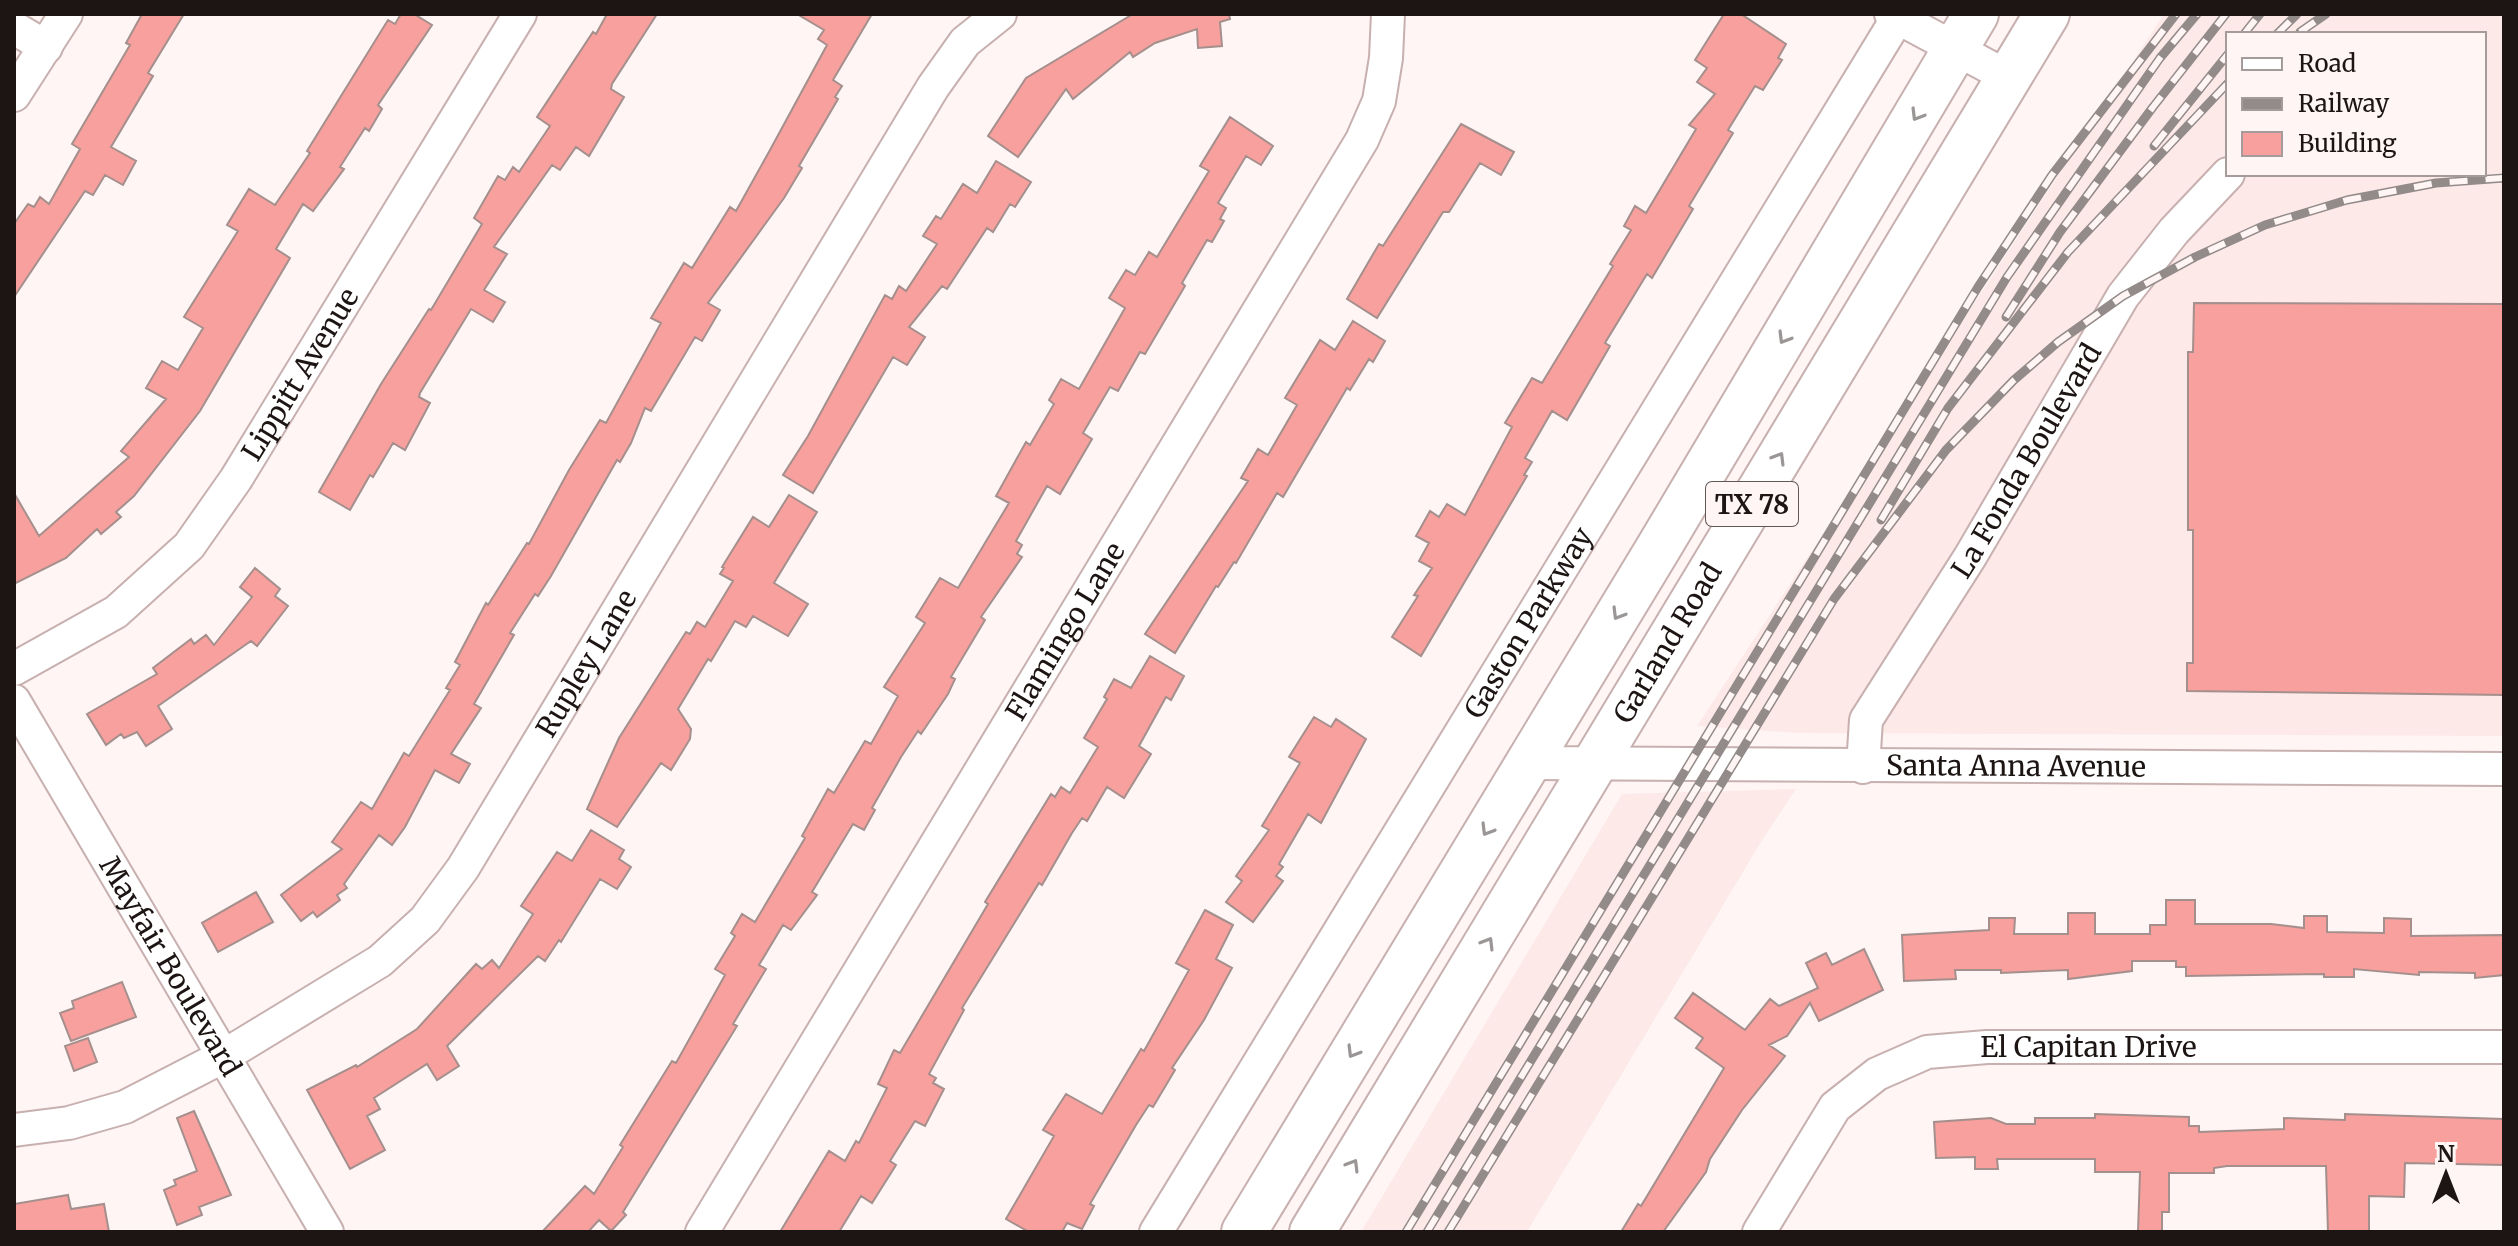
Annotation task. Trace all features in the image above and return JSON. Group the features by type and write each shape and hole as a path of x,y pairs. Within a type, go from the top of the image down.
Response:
{"main road":[{"name":"Garland Road","path":"1312,1232 2047,14"},
{"name":"Garland Road","path":"1244,1232 1966,31"}],"street":[{"path":"14,95 66,14"},
{"name":"Lippitt Avenue","path":"14,669 116,612 189,546 236,479 520,14"},
{"name":"Rupley Lane","path":"14,1130 69,1123 125,1107 224,1056 380,961 425,920 463,868 933,87 965,42 1000,14"},
{"name":"Flamingo Lane","path":"702,1232 1362,140 1379,101 1386,58 1388,14"},
{"path":"1896,15 1966,31 2008,77"},
{"name":"Gaston Parkway","path":"1156,1232 1896,15"},
{"path":"14,28 46,47"},
{"name":"La Fonda Boulevard","path":"1863,767 1866,720 1970,557 2123,296 2174,231 2226,176"},
{"name":"Mayfair Boulevard","path":"14,701 327,1232"},
{"name":"Santa Anna Avenue","path":"1528,763 2504,769"},
{"name":"El Capitan Drive","path":"1759,1232 1835,1107 1877,1074 1927,1052 1987,1047 2504,1047"}],"shaded area":[{"path":"2164,14 2504,14 2504,736 1798,733 1697,726"},
{"path":"1796,789 1761,842 1527,1232 1361,1232 1622,794"}],"building":[{"path":"142,14 184,14 148,73 153,76 111,147 136,161 123,185 105,175 93,195 85,191 14,297 14,224 28,204 34,207 40,197 49,204 80,149 72,144 130,45 126,43"},
{"path":"401,14 414,14 432,25 378,105 382,109 369,131 365,128 340,167 344,169 313,211 303,204 276,249 290,258 200,411 134,496 116,512 121,517 101,534 97,529 66,558 14,584 14,493 39,536 129,457 121,451 166,399 146,388 162,361 178,370 203,328 184,317 238,231 227,225 249,189 275,205 310,153 307,151 388,20 395,24"},
{"path":"607,14 657,14 612,84 611,89 624,97 589,156 576,147 560,170 552,165 494,247 507,254 484,290 505,302 493,322 471,309 420,393 419,397 430,403 405,450 393,443 350,510 319,492 381,384 431,310 482,224 474,218 498,176 505,180 513,167 519,172 550,126 537,117"},
{"path":"797,14 872,14 833,80 842,86 835,97 838,99 799,166 802,168 708,303 720,310 702,341 695,337 651,411 645,408 620,462 617,460 551,576 538,596 535,594 510,633 514,635 474,704 481,708 451,754 470,764 459,783 435,770 392,845 379,835 344,884 347,888 337,895 340,900 317,917 313,912 301,921 281,895 342,849 332,842 361,802 372,809 404,753 409,756 450,690 446,688 460,665 455,662 486,603 488,605 529,544 600,420 606,423 661,323 651,318 684,263 692,268 730,207 736,211 770,150 827,45 818,39 824,30"},
{"path":"1133,14 1229,14 1230,19 1220,22 1222,46 1198,48 1197,29 1155,43 1133,57 1130,52 1073,99 1066,89 1018,157 988,136 1026,78"},
{"path":"1724,14 1741,14 1786,44 1778,58 1782,60 1763,90 1755,86 1728,130 1733,133 1689,206 1693,209 1652,278 1647,274 1605,343 1610,346 1567,420 1552,411 1525,458 1532,462 1524,475 1527,476 1421,656 1392,637 1432,568 1419,561 1429,543 1416,536 1430,511 1439,517 1447,504 1465,515 1512,427 1505,423 1532,378 1542,383 1613,266 1610,264 1631,230 1624,226 1635,206 1646,213 1696,129 1689,125 1715,94 1697,82 1707,68 1695,60"},
{"path":"1230,117 1273,146 1261,165 1246,156 1218,203 1226,208 1220,219 1224,221 1212,242 1207,240 1182,283 1185,286 1145,354 1140,352 1118,391 1110,387 1083,433 1092,439 1060,494 1047,486 1016,541 1022,545 1017,554 1022,557 981,617 985,620 951,677 955,679 948,694 901,757 872,808 875,810 864,830 853,824 812,892 817,895 791,930 783,925 759,965 766,969 733,1024 737,1026 623,1212 626,1215 611,1231 599,1220 588,1232 542,1232 585,1186 594,1194 672,1061 676,1063 725,975 715,969 735,936 731,933 742,914 755,922 805,838 802,836 828,789 834,793 865,741 871,744 898,696 884,687 925,623 916,617 940,578 958,588 1009,503 996,496 1026,442 1030,445 1054,404 1049,400 1061,379 1079,389 1125,308 1109,298 1126,270 1135,275 1149,252 1157,257 1209,171 1200,166"},
{"path":"1461,124 1514,152 1501,175 1480,163 1449,212 1443,212 1377,318 1347,299 1379,244 1383,246"},
{"path":"996,161 1031,182 1015,207 1010,204 993,232 987,228 947,289 942,286 909,327 925,337 907,365 893,357 813,493 783,475 808,436 885,295 892,299 899,286 906,291 937,244 923,236 936,216 941,219 963,184 977,193"},
{"path":"2194,303 2504,304 2504,695 2187,691 2187,663 2193,663 2193,530 2188,530 2188,352 2193,352"},
{"path":"1353,321 1385,341 1373,362 1369,359 1350,390 1347,388 1283,497 1277,493 1236,563 1216,586 1175,653 1145,634 1248,481 1241,478 1258,449 1268,455 1297,405 1285,398 1320,340 1335,350"},
{"path":"789,495 817,512 774,583 808,604 788,636 753,616 746,627 735,621 678,709 691,729 690,739 671,770 661,763 617,827 587,809 619,738 686,632 690,634 697,622 705,627 733,581 720,574 722,567 753,517 769,527"},
{"path":"255,568 280,589 275,596 288,606 257,646 251,641 158,706 172,729 146,746 137,732 124,738 121,734 106,745 87,714 157,674 153,668 191,639 194,644 206,635 214,645 252,597 240,587"},
{"path":"1150,656 1184,676 1171,700 1166,697 1139,746 1151,754 1124,798 1107,787 1087,821 1082,818 962,1008 964,1010 929,1074 936,1078 933,1083 944,1089 925,1126 915,1121 890,1161 896,1165 872,1203 861,1196 839,1232 780,1232 829,1151 845,1161 856,1141 859,1143 887,1088 878,1084 894,1050 900,1053 988,904 985,902 1051,794 1055,797 1061,787 1070,793 1098,747 1084,738 1107,699 1104,697 1114,679 1131,688"},
{"path":"1314,717 1331,727 1336,719 1366,739 1321,823 1308,814 1279,864 1283,867 1276,876 1283,881 1253,922 1226,902 1242,881 1236,876 1269,830 1262,826 1300,763 1289,757"},
{"path":"591,830 624,850 619,859 631,867 617,889 600,879 561,942 559,940 545,961 538,956 447,1046 459,1066 437,1080 427,1064 374,1098 380,1109 367,1116 385,1150 350,1169 307,1090 357,1067 417,1029 476,964 482,969 492,960 499,968 533,914 521,906 557,852 572,861"},
{"path":"256,892 273,922 218,952 202,923"},
{"path":"2166,900 2195,900 2195,924 2271,924 2304,928 2304,916 2327,916 2327,932 2384,933 2384,918 2411,919 2411,936 2504,935 2504,975 2475,978 2475,973 2419,972 2419,975 2354,969 2354,977 2324,977 2324,974 2186,976 2186,967 2176,967 2176,961 2132,961 2132,971 2068,979 2068,970 2001,973 2001,970 1955,970 1956,979 1904,981 1902,935 1989,930 1989,918 2015,918 2014,934 2068,934 2068,913 2095,913 2095,934 2150,934 2150,925 2166,925"},
{"path":"1205,910 1233,925 1216,959 1232,968 1204,1020 1172,1068 1175,1070 1153,1107 1149,1105 1136,1125 1090,1204 1094,1206 1082,1229 1067,1223 1062,1232 1029,1232 1006,1219 1054,1136 1043,1130 1066,1094 1102,1114 1141,1049 1144,1051 1189,970 1176,963"},
{"path":"1864,949 1883,990 1819,1021 1810,1003 1787,1036 1769,1045 1785,1056 1742,1110 1710,1159 1706,1172 1663,1232 1621,1232 1638,1204 1641,1206 1724,1068 1696,1048 1703,1038 1675,1018 1693,993 1745,1030 1770,999 1779,1006 1818,988 1806,963 1826,953 1832,965"},
{"path":"122,982 136,1017 71,1041 60,1013 74,1008 72,1001"},
{"path":"88,1038 97,1062 74,1071 65,1046"},
{"path":"194,1111 231,1195 199,1207 202,1215 177,1225 164,1190 176,1185 174,1180 197,1171 177,1118"},
{"path":"2095,1114 2189,1117 2189,1126 2199,1126 2199,1132 2284,1129 2284,1118 2345,1120 2345,1114 2504,1119 2504,1165 2405,1163 2404,1197 2369,1196 2369,1232 2328,1232 2326,1166 2227,1166 2214,1168 2214,1173 2169,1173 2169,1212 2162,1212 2162,1232 2138,1232 2140,1172 2095,1172 2095,1159 1997,1159 1998,1169 1975,1169 1975,1157 1936,1158 1934,1122 1991,1118 2006,1124 2035,1124 2035,1118 2095,1118"},
{"path":"68,1195 71,1209 104,1204 109,1232 14,1232 14,1204"}],"railway":[{"path":"1406,1232 1978,287 2052,175 2176,14"},
{"path":"1427,1232 2007,277 2160,58 2197,14"},
{"path":"2006,317 2060,232 2226,14"},
{"path":"2246,32 2260,14"},
{"path":"2279,32 2297,14"},
{"path":"2300,32 2326,14"},
{"path":"2154,146 2226,56"},
{"path":"1881,520 1948,408 2068,252 2226,85"},
{"path":"1448,1232 1834,599 1946,450 2014,380 2058,342 2123,296 2195,257 2265,225 2347,200 2436,183 2504,178"}]}
